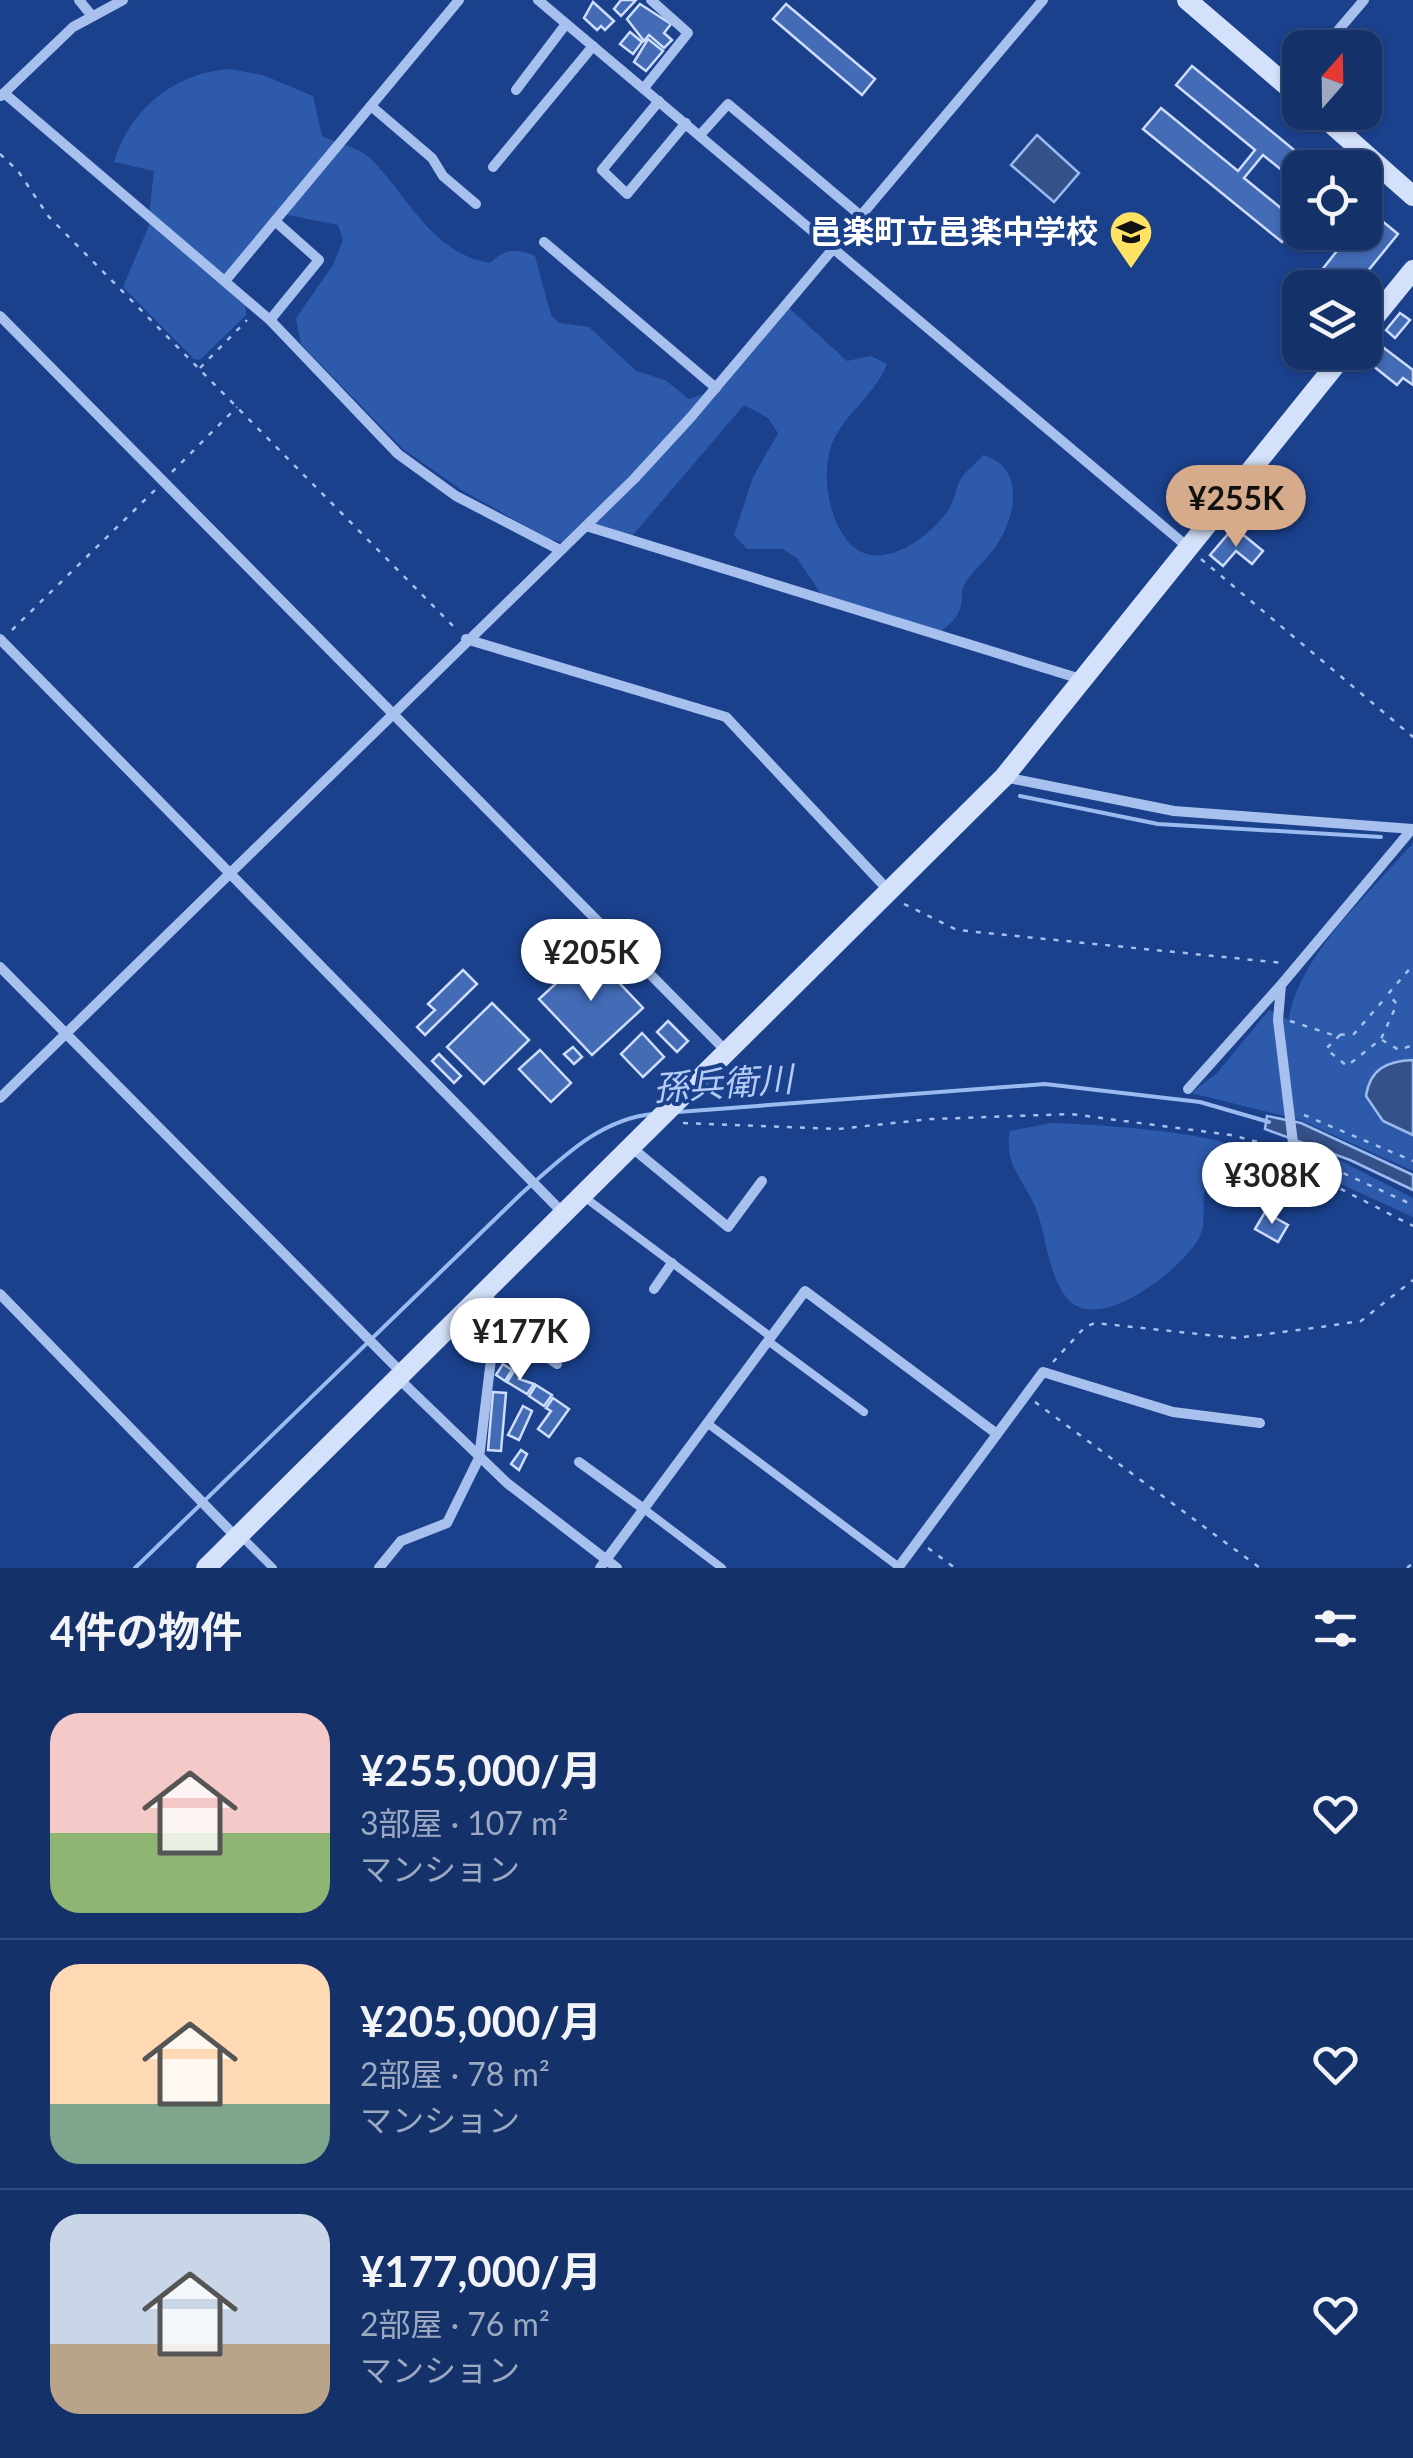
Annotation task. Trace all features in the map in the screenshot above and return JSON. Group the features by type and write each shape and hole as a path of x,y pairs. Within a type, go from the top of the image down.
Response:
{"street":[{"path":"79,0 92,16"},
{"path":"123,0 55,42 2,95 270,320 398,454 456,496 560,550"},
{"path":"225,281 459,0"},
{"path":"538,0 551,4 566,24 1189,548"},
{"path":"644,88 688,32 651,0"},
{"path":"0,1098 586,526 716,388 1044,0"},
{"path":"1187,0 1282,75"},
{"path":"1338,30 1364,0"},
{"path":"516,90 566,24"},
{"path":"493,168 593,46"},
{"path":"659,101 602,170 627,194 686,123"},
{"path":"700,135 728,104 861,216"},
{"path":"371,106 432,158 443,176 476,204"},
{"path":"1338,130 1413,196"},
{"path":"270,320 320,260 275,222"},
{"path":"544,242 716,388"},
{"path":"1382,308 1413,270"},
{"path":"0,316 727,1053"},
{"path":"206,1568 1004,777 1332,370"},
{"path":"586,526 1085,681"},
{"path":"466,639 726,718 891,893"},
{"path":"1,640 564,1214"},
{"path":"1004,777 1174,811 1413,829"},
{"path":"1188,1089 1413,829"},
{"path":"0,968 479,1458 603,1564 617,1568"},
{"path":"1281,985 1278,1020 1294,1151"},
{"path":"630,1146 728,1227 762,1181"},
{"path":"654,1289 672,1263"},
{"path":"379,1568 400,1541 446,1523 479,1458 496,1321 486,1290"},
{"path":"603,1564 806,1292 997,1434"},
{"path":"0,1294 239,1536"},
{"path":"496,1321 556,1364"},
{"path":"898,1567 1044,1372 1173,1412 1260,1424"},
{"path":"579,1462 644,1509"}],"lane":[{"path":"583,1196 864,1412"},
{"path":"706,1423 898,1567"},
{"path":"644,1509 722,1568"},
{"path":"239,1536 272,1568"}],"path":[{"path":"0,154 18,172 49,217 466,639"},
{"path":"199,369 257,310"},
{"path":"1,640 238,406"},
{"path":"1189,548 1413,737"},
{"path":"891,893 907,906 957,930 1299,964"},
{"path":"1278,1020 1340,1035 1354,1034 1413,965"},
{"path":"1340,1035 1326,1049 1347,1066 1381,1039 1397,1004 1388,994"},
{"path":"1381,1039 1400,1050 1413,1045"},
{"path":"1288,1110 1413,1161"},
{"path":"657,1121 838,1129 931,1119 1071,1114 1232,1135 1294,1151 1413,1205"},
{"path":"1294,1151 1300,1168 1413,1226"},
{"path":"1044,1372 1085,1327 1095,1323 1236,1338 1361,1322 1413,1280"},
{"path":"1026,1395 1260,1568"},
{"path":"918,1540 955,1568"},
{"path":"1407,1568 1413,1563"}],"shaded area":[{"path":"229,69 263,75 313,96 322,136 371,159 436,236 470,257 490,263 511,251 535,256 551,315 559,323 589,327 636,371 665,380 689,399 722,388 788,307 847,361 871,356 887,364 831,445 827,480 832,512 840,531 858,550 871,555 899,551 938,523 950,508 962,477 983,455 996,461 1011,481 1009,520 996,546 965,583 955,618 936,636 827,603 797,558 783,549 747,549 734,535 753,477 778,433 768,418 744,405 632,536 584,520 562,542 549,539 460,489 403,449 301,344 296,318 333,265 343,240 338,225 278,213 226,276 149,215 154,171 114,162 131,126 157,97 190,78"},
{"path":"1037,135 1079,173 1054,202 1011,165"},
{"path":"150,223 245,303 246,315 200,360 194,359 123,287"},
{"path":"1413,843 1413,1171 1300,1120 1191,1093 1217,1073 1269,1010 1289,1020 1295,996 1321,949"},
{"path":"1413,1060 1413,1135 1383,1121 1366,1096 1371,1079 1381,1068"},
{"path":"1267,1116 1301,1123 1413,1175 1413,1190 1350,1160 1265,1129"},
{"path":"1051,1123 1190,1135 1240,1148 1254,1156 1245,1167 1206,1185 1202,1231 1176,1266 1117,1304 1098,1309 1080,1307 1066,1297 1055,1277 1036,1209 1010,1154 1010,1131"},
{"path":"1339,1160 1413,1198 1413,1217 1334,1181 1328,1173 1332,1162"}],"building":[{"path":"621,0 636,0 621,16 614,9"},
{"path":"593,2 614,21 605,30 601,26 597,30 584,18"},
{"path":"640,4 671,24 664,33 672,40 664,48 649,35 644,41 627,19"},
{"path":"786,4 875,79 862,95 773,19"},
{"path":"630,32 642,42 633,54 620,44"},
{"path":"648,39 663,51 646,71 634,62"},
{"path":"1192,66 1294,150 1282,150 1282,170 1263,155 1244,178 1282,209 1282,242 1143,129 1161,108 1238,171 1255,150 1176,85"},
{"path":"1382,221 1398,234 1369,270 1322,270 1338,250 1382,250"},
{"path":"1400,313 1410,320 1395,338 1386,330"},
{"path":"1382,347 1413,370 1413,385 1403,378 1397,385 1378,370 1382,370"},
{"path":"1241,533 1263,551 1252,564 1236,551 1223,566 1210,555 1228,534 1235,540"},
{"path":"590,952 643,1008 592,1055 539,999"},
{"path":"463,970 477,984 425,1035 417,1027 435,1010 428,1004"},
{"path":"492,1003 529,1040 484,1084 447,1047"},
{"path":"668,1021 688,1041 677,1052 657,1032"},
{"path":"642,1033 664,1057 643,1077 621,1054"},
{"path":"573,1047 582,1057 574,1064 564,1054"},
{"path":"540,1050 571,1083 551,1102 519,1069"},
{"path":"439,1054 461,1076 454,1083 432,1061"},
{"path":"1244,1171 1276,1183 1266,1202 1236,1187"},
{"path":"1265,1212 1288,1225 1278,1242 1255,1229"},
{"path":"503,1364 512,1370 505,1381 496,1375"},
{"path":"514,1371 521,1375 519,1379 534,1384 527,1394 507,1382"},
{"path":"536,1385 552,1395 544,1406 529,1396"},
{"path":"493,1392 506,1393 501,1451 488,1450"},
{"path":"553,1398 569,1409 549,1437 538,1429 551,1411 546,1408"},
{"path":"523,1406 532,1411 519,1440 508,1435"},
{"path":"521,1450 527,1454 519,1470 511,1464"}],"waterway":[{"path":"1020,796 1158,824 1381,837"},
{"name":"孫兵衛川","path":"678,1112 1045,1084 1200,1102 1269,1122"},
{"name":"孫兵衛川","path":"135,1568 550,1168 581,1143 615,1124 653,1114"}],"place":[{"name":"邑楽町立邑楽中学校","path":"1131,270"}]}
